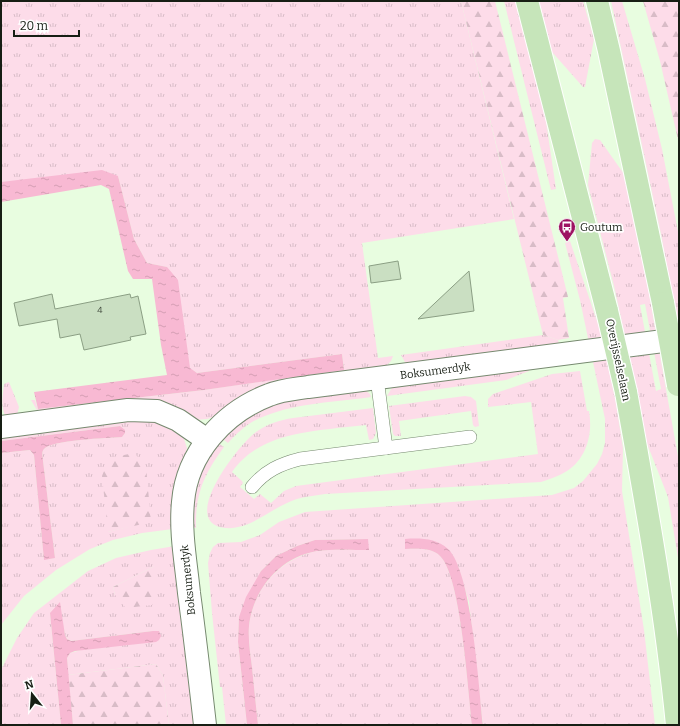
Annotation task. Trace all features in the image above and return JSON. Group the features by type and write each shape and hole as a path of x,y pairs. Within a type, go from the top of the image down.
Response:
{"main road":[{"name":"Overijsselselaan","path":"527,1 607,311 626,392 648,511 666,630 677,725"},
{"path":"597,1 610,51 663,303 678,389"}],"street":[{"name":"Boksumerdyk","path":"205,725 184,549 183,502 191,469 207,440 236,412 270,394 308,387 679,339"},
{"path":"1,427 128,410 157,411 178,420 207,440"}],"lane":[{"path":"377,378 386,448"},
{"path":"252,487 259,478 268,471 288,462 300,459 470,437"}],"green space":[{"path":"1,1 461,1 514,219 362,243 378,358 393,356 391,361 384,368 207,419 194,420 38,412 31,400 35,400 38,409 204,390 344,369 342,354 197,373 189,368 186,342 167,267 147,263 134,239 118,176 1,182"},
{"path":"461,1 495,1 568,297 563,298 569,338 558,340 543,335"},
{"path":"504,1 515,1 544,108 556,189 551,190"},
{"path":"539,1 583,1 594,39 585,87 583,87 552,52"},
{"path":"611,1 622,1 645,79 662,149 679,237 679,329 661,234"},
{"path":"643,1 679,1 679,144 660,61"},
{"path":"595,139 600,140 624,174 644,266 679,462 679,564 668,497 646,441 638,394 614,286 588,185 592,143","holes":["645,304 661,389 656,391 640,305"]},
{"path":"570,241 600,330 615,398 623,448 622,491 644,630 655,725 483,725 469,602 458,566 430,540 405,539 405,549 424,549 432,551 440,556 447,568 453,586 458,610 466,662 472,725 258,725 249,631 253,607 258,595 273,575 293,560 317,551 368,550 368,539 315,540 297,546 276,556 261,571 239,618 238,642 247,725 226,725 222,687 220,687 208,563 213,547 218,543 241,542 260,535 279,522 305,512 552,495 574,488 583,481 597,464 605,443 605,419 580,300 565,243"},
{"path":"543,335 558,340 560,346 406,364 401,355"},
{"path":"529,367 529,371 506,380 387,396 393,386"},
{"path":"580,371 587,411 589,411 590,419 587,444 584,452 574,466 551,479 541,482 310,496 292,501 257,520 233,528 225,528 212,523 207,513 209,499 216,483 237,451 260,429 288,419 373,408 376,433 373,439 369,440 366,425 311,431 275,440 259,448 244,458 232,472 242,481 243,483 240,487 254,499 260,494 271,503 284,491 296,486 538,454 531,402 488,407 488,399 493,394 552,374"},
{"path":"9,382 19,407 17,415 6,417 2,405 4,384"},
{"path":"365,390 371,397 290,408 265,416 245,427 228,443 219,436 247,415 288,399"},
{"path":"465,396 471,397 476,401 479,426 475,427 473,425 471,411 399,421 401,436 395,436 393,434 389,406"},
{"path":"153,418 182,433 187,448 175,488 173,529 142,533 113,540 90,549 56,570 24,596 1,625 1,453 30,450 34,455 44,559 55,558 42,453 43,450 57,443 122,437 125,433 120,426 1,441 1,433","holes":["109,458 151,521 108,532"]},
{"path":"215,441 224,447 211,466 202,485 197,505 196,528 189,527 193,488"},
{"path":"134,453 146,466 151,522 108,532 102,476 109,458"},
{"path":"175,546 194,725 169,725 163,676 156,664 68,675 67,658 70,653 153,631 71,641 68,640 62,625 50,613 61,725 1,725 1,670 17,638 34,613 88,571 116,558","holes":["155,566 115,595 113,587"]},
{"path":"155,566 156,578 152,605 126,608 115,595 113,587"},
{"path":"156,664 163,676 169,725 73,725 68,675"}],"water":[{"path":"102,170 118,176 134,239 147,263 167,267 178,280 190,368 197,373 342,354 344,370 204,390 38,409 34,392 167,375 161,345 152,279 133,279 128,271 109,189 101,185 1,202 1,182"},
{"path":"120,426 125,430 122,437 57,443 43,450 42,453 55,558 44,560 34,455 30,450 1,453 1,441"},
{"path":"368,539 369,550 323,550 304,554 282,566 265,584 253,607 249,631 258,725 247,725 238,642 239,617 246,597 261,571 276,556 297,546 315,540"},
{"path":"405,539 422,539 443,545 448,549 456,561 469,605 483,725 472,725 466,662 458,610 453,586 447,568 440,556 432,551 424,549 405,549"},
{"path":"60,602 65,635 67,639 71,641 153,631 159,631 161,636 156,642 75,651 70,653 67,658 73,725 61,725 50,613"}],"building":[{"path":"398,261 401,279 371,283 369,266"},
{"path":"469,271 474,311 418,319"},
{"path":"52,294 55,309 130,294 131,298 138,296 146,334 130,337 131,340 84,350 80,334 60,338 57,319 19,326 14,303"}],"place":[{"name":"Goutum","path":"567,242"}]}
